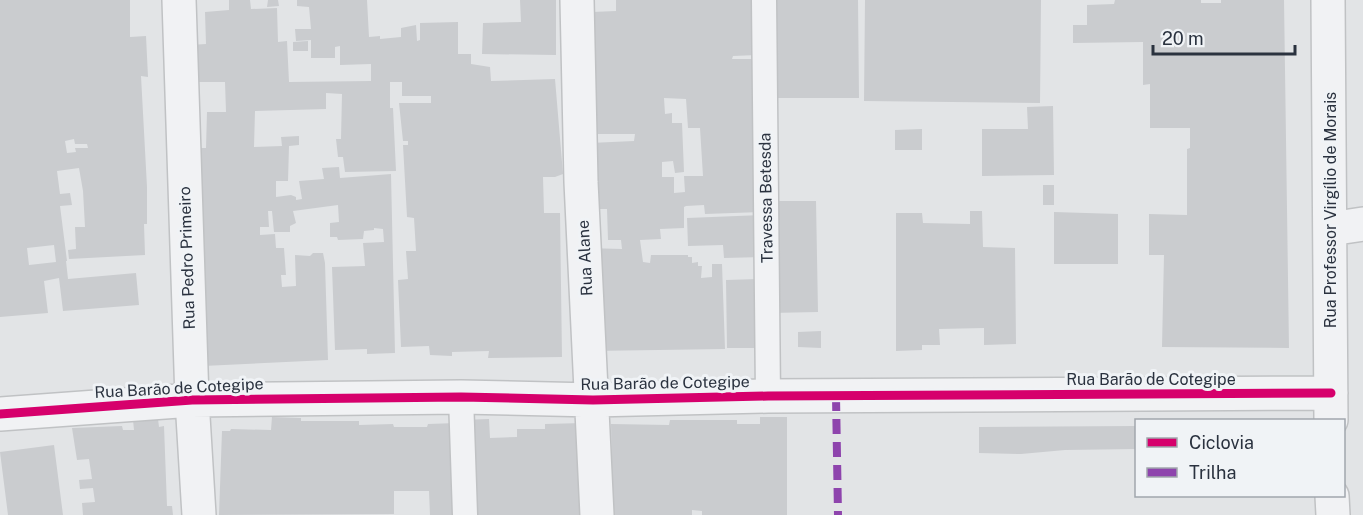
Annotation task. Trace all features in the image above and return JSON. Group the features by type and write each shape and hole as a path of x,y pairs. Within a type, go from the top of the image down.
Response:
{"street":[{"name":"Rua Pedro Primeiro","path":"179,0 192,400 199,515"},
{"name":"Rua Alane","path":"577,0 581,182 597,515"},
{"name":"Rua Professor Virgílio de Morais","path":"1328,0 1331,407"},
{"path":"1330,229 1363,224"},
{"name":"Rua Barão de Cotegipe","path":"0,414 192,400 461,398 593,400 768,396 1331,407"},
{"path":"1332,497 1333,515"}],"lane":[{"name":"Travessa Betesda","path":"764,0 768,396"},
{"path":"461,398 465,515"}],"building":[{"path":"0,0 130,0 130,37 146,36 148,77 141,76 147,187 147,224 144,224 145,255 69,259 68,250 76,249 75,227 85,227 83,191 79,168 57,171 60,194 70,193 72,205 60,206 68,279 136,273 139,305 63,311 59,278 44,281 48,313 0,317","holes":["74,139 75,144 87,144 88,148 75,148 76,152 67,153 65,141","54,245 56,262 29,265 27,248"]},
{"path":"229,0 250,0 251,9 277,8 278,42 287,41 289,82 371,81 371,64 340,65 340,46 335,47 335,58 311,58 311,40 296,41 295,29 311,29 309,7 297,6 297,0 367,0 369,37 380,36 380,39 401,37 401,28 416,25 417,41 420,40 420,23 458,22 458,54 471,54 471,64 490,67 491,81 555,79 563,174 543,177 544,213 560,213 562,357 488,358 489,351 452,352 452,356 430,355 429,346 401,347 398,280 408,279 406,251 416,251 414,218 407,217 403,145 408,145 408,141 403,141 399,103 431,103 431,96 402,96 402,82 390,82 396,171 345,172 343,157 338,157 336,139 341,139 342,94 326,93 326,109 255,111 254,147 282,146 281,137 299,136 299,145 289,146 288,181 276,181 276,197 291,195 296,197 296,200 302,199 299,181 324,179 322,168 339,167 340,178 391,174 395,353 367,354 367,349 335,350 332,267 365,266 363,243 384,242 383,229 374,228 374,230 364,231 363,239 338,240 337,237 330,237 330,223 339,222 338,205 293,211 296,223 290,226 290,232 274,232 272,211 268,211 269,227 260,227 260,235 275,234 276,248 284,248 286,275 281,275 282,287 296,286 295,255 310,256 313,253 323,253 328,360 203,366 195,148 206,148 207,112 226,112 225,82 192,82 190,45 206,44 205,12 229,10"},
{"path":"268,0 278,0 279,6 267,7"},
{"path":"520,0 556,0 556,55 482,54 483,23 521,22"},
{"path":"616,0 756,0 757,55 733,56 732,59 757,59 761,212 705,214 704,205 686,206 684,207 684,228 660,229 661,239 640,240 643,262 650,263 651,255 688,255 692,257 692,263 698,262 698,266 702,266 701,278 712,277 712,264 722,264 725,349 591,351 586,248 622,249 621,240 608,240 607,209 587,209 590,143 634,141 635,134 588,134 592,12 616,11","holes":["664,98 686,99 688,128 700,128 703,176 684,176 685,192 674,193 674,177 662,177 662,162 673,161 675,173 684,172 682,123 672,123 672,113 665,114"]},
{"path":"770,0 858,0 859,98 771,98"},
{"path":"865,0 1041,0 1040,103 864,101"},
{"path":"1115,0 1201,0 1201,3 1221,3 1221,0 1284,0 1289,348 1162,347 1164,255 1149,255 1149,214 1187,215 1187,149 1190,148 1190,128 1150,128 1150,84 1143,85 1143,42 1073,43 1073,25 1087,25 1087,5 1114,4"},
{"path":"308,41 308,51 293,51 293,42"},
{"path":"1053,106 1054,175 982,176 982,129 1028,129 1027,107"},
{"path":"922,129 922,150 895,150 895,130"},
{"path":"1043,185 1054,185 1054,205 1043,205"},
{"path":"768,201 816,201 818,312 770,313"},
{"path":"970,211 982,211 983,247 1015,248 1016,344 984,345 984,328 939,329 940,345 922,345 922,350 896,351 896,213 922,213 923,223 970,224"},
{"path":"1054,212 1118,214 1118,264 1054,264"},
{"path":"762,215 763,257 724,258 723,245 688,246 687,218"},
{"path":"758,279 761,348 727,348 726,280"},
{"path":"821,331 821,348 798,347 798,332"},
{"path":"272,417 301,418 301,421 359,421 359,425 393,424 394,427 427,427 428,424 457,423 458,515 430,515 429,491 394,491 394,514 219,515 222,431 231,429 271,430"},
{"path":"760,417 787,417 787,515 702,515 702,511 692,510 692,515 613,515 611,424 669,425 670,420 737,420 737,424 760,424"},
{"path":"158,419 159,427 164,426 167,506 172,506 173,515 83,515 82,503 95,502 93,488 80,489 79,480 92,479 89,459 77,460 72,428 122,426 123,430 134,430 133,420"},
{"path":"489,419 490,438 517,437 517,429 545,429 545,424 583,423 584,515 467,515 463,420"},
{"path":"1135,426 1135,449 1065,450 1021,454 979,453 979,427"},
{"path":"54,445 63,515 8,515 0,452"}],"marked path":[{"path":"836,396 838,515"}],"cycle path":[{"path":"0,414 192,400 461,397 593,400 768,396 1331,393"}]}
